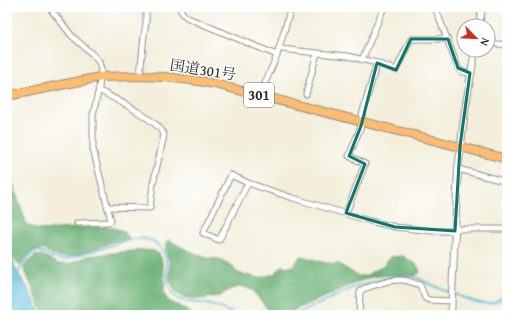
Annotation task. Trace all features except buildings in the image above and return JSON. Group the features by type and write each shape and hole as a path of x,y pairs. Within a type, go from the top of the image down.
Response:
{"highway":[{"name":"国道301号","path":"7,96 100,77 165,77 199,81 260,95 507,159"}],"street":[{"path":"49,7 72,36 99,62 101,70 94,115 93,149 111,221 77,223"},
{"path":"140,76 146,24 146,7"},
{"path":"179,7 183,14 188,18 277,55"},
{"path":"260,95 277,55 291,7"},
{"path":"362,60 384,7"},
{"path":"435,7 458,68 462,72 470,73"},
{"path":"480,18 482,7"},
{"path":"279,48 348,56 377,63 396,70 411,39 448,39"},
{"path":"496,44 507,45"},
{"path":"306,94 317,53"},
{"path":"451,315 458,169 473,58"},
{"path":"346,213 365,164 349,156 361,126 362,115 377,63"},
{"path":"98,91 139,112 163,132 164,135 153,184 150,208 108,207"},
{"path":"458,169 507,182"},
{"path":"248,183 219,240 203,233 231,175 248,183 320,206 395,227 432,231 507,228"},
{"path":"359,315 360,292 362,289 394,280 410,281 420,285 425,298 429,300 451,299"}],"highlighted area":[{"path":"411,39 448,39 458,68 470,73 460,146 455,231 395,227 346,213 365,164 349,156 361,126 377,63 396,70"}],"green space":[{"path":"7,140 12,149 11,178 27,225 39,230 110,227 123,231 130,239 112,242 82,253 64,257 38,249 30,253 20,266 7,244"},
{"path":"169,240 206,258 219,259 231,265 237,273 259,278 275,274 281,266 292,267 301,256 326,263 339,264 358,276 365,276 381,267 391,257 403,256 417,265 420,272 416,275 388,275 371,277 285,314 275,315 272,314 252,290 243,286 230,289 220,296 199,299 183,297 176,293 170,280 170,263 166,251 166,242"},
{"path":"141,250 155,251 161,257 164,274 164,294 169,302 194,315 44,315 24,268 35,256 41,255 58,264 69,264 88,256"}],"water":[{"path":"7,249 12,256 15,269 28,288 41,315 7,315"}],"waterway":[{"path":"17,274 32,253 39,251 54,258 64,260 127,241 146,239 156,244 163,252 167,264 169,288 175,297 185,301 214,306 235,315"},
{"path":"295,315 355,287 392,277 415,277 450,293"},
{"path":"454,294 471,301 490,303 501,298 507,286"}]}
